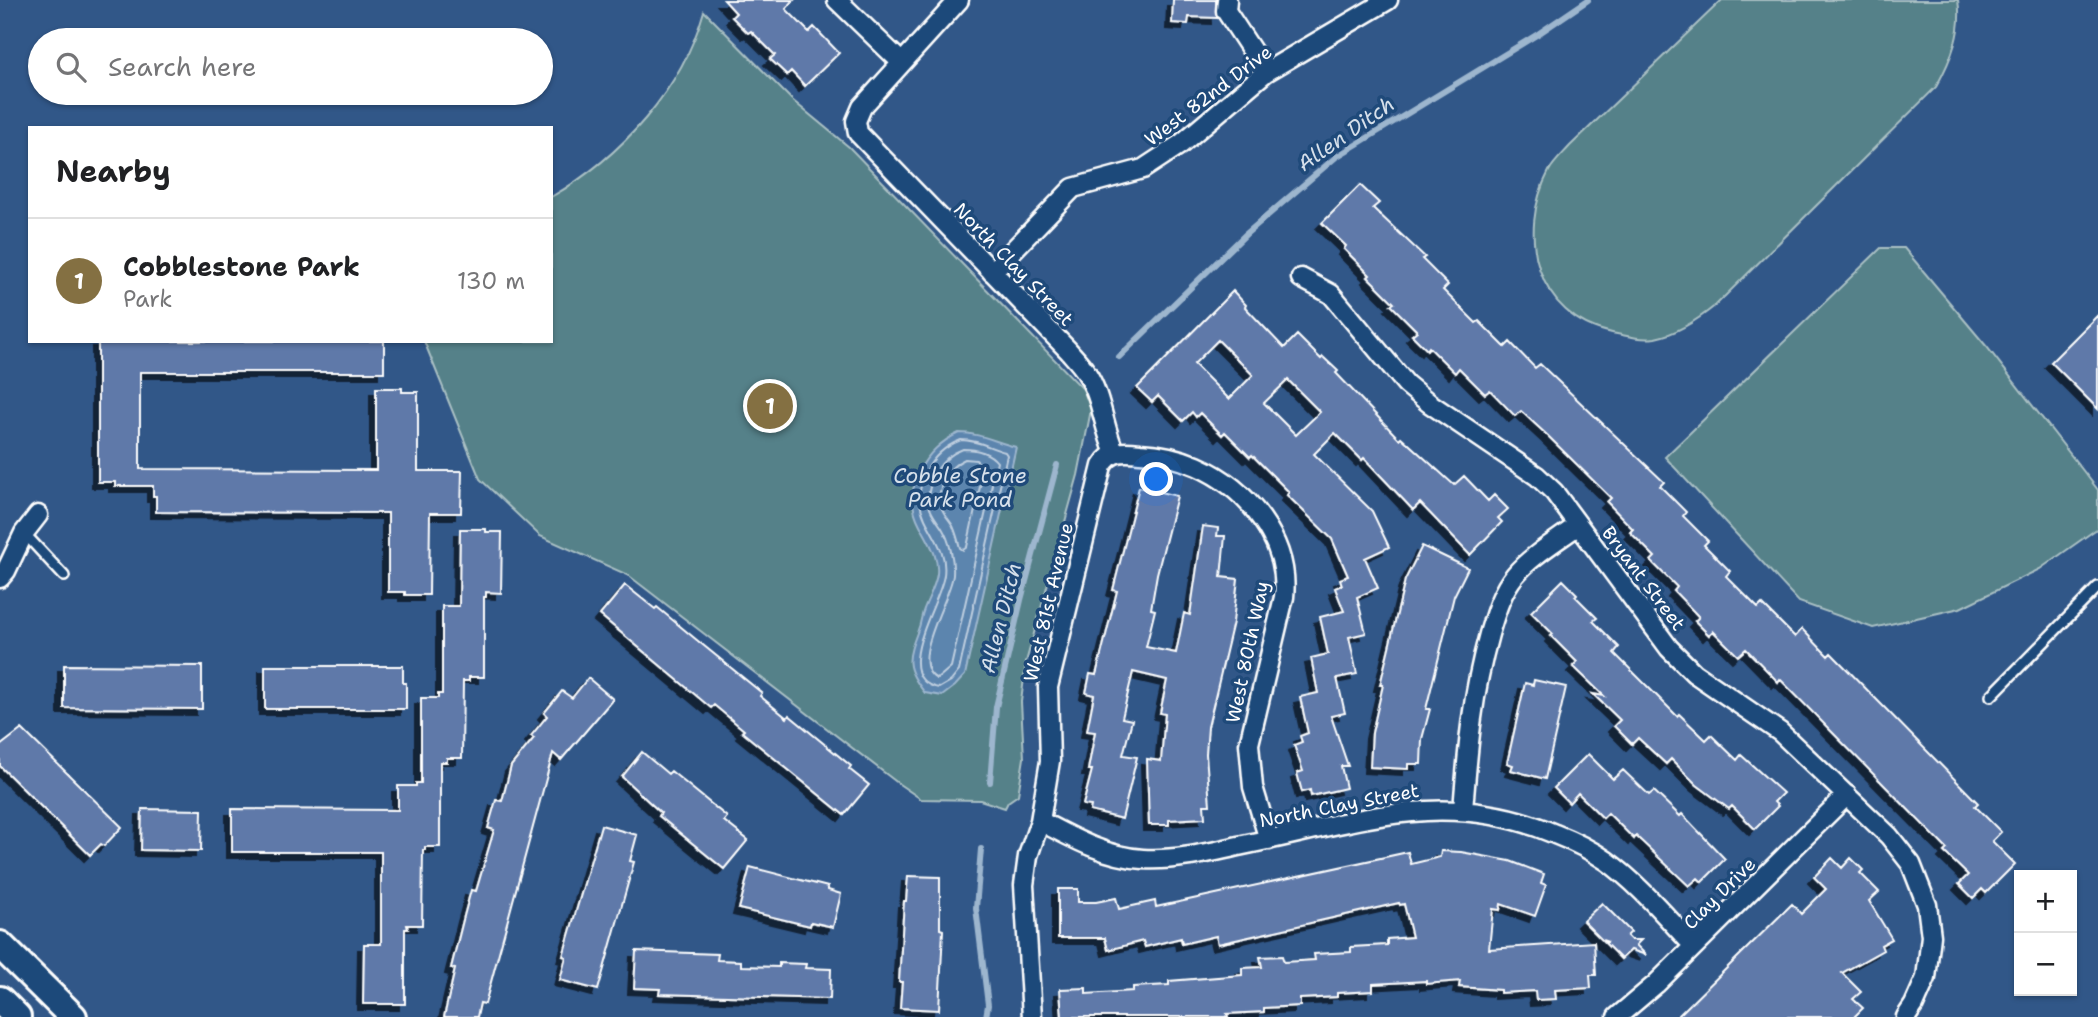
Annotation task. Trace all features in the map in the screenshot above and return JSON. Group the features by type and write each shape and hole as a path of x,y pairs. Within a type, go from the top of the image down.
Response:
{"main road":[{"path":"0,945 73,1017"},
{"path":"0,1000 17,1017"}],"street":[{"path":"837,0 902,63 958,0"},
{"path":"1227,0 1226,11 1266,72"},
{"name":"West 82nd Drive","path":"992,272 1073,188 1143,170 1181,144 1266,72 1388,0"},
{"name":"North Clay Street","path":"902,63 862,107 856,121 858,133 1068,350 1087,373 1098,398 1115,453"},
{"name":"Bryant Street","path":"1301,278 1331,294 1406,384 1429,403 1537,476 1554,492 1669,648 1694,673 1780,733 1889,836 1911,864 1927,905 1929,922 1930,958 1926,978 1906,1017"},
{"name":"West 81st Avenue","path":"1032,1017 1024,885 1028,856 1040,821 1050,761 1049,677 1102,466 1107,458 1115,453"},
{"name":"West 80th Way","path":"1115,453 1160,454 1200,467 1238,493 1262,520 1281,553 1285,574 1284,597 1249,744 1253,787 1269,840"},
{"path":"0,578 24,533 38,515"},
{"path":"1463,810 1474,692 1494,616 1515,575 1541,552 1578,526"},
{"name":"Clay Drive","path":"1617,1017 1656,984 1847,795"},
{"name":"North Clay Street","path":"1040,821 1086,845 1142,859 1195,855 1376,816 1433,809 1493,814 1537,826 1606,860 1636,885 1694,946"}],"lane":[{"path":"24,533 64,576"},
{"path":"1991,696 2098,587"}],"green space":[{"path":"1722,0 1958,0 1959,23 1951,56 1936,87 1716,305 1680,329 1655,338 1612,333 1586,324 1565,310 1550,291 1540,270 1534,246 1534,221 1539,195 1549,171 1570,146"},
{"path":"704,11 792,100 849,147 1083,389 1091,410 1078,475 1026,662 1021,702 1024,758 1018,795 1008,802 1005,808 980,800 921,799 628,575 540,536 480,479 425,343 553,343 553,196 601,162 646,118 681,67"},
{"path":"1881,248 1904,248 1987,347 2098,490 2098,528 2040,569 1960,608 1873,628 1799,602 1665,457"}],"water":[{"name":"Cobble Stone Park Pond","path":"959,433 981,436 1016,447 965,675 942,696 925,693 914,676 910,663 923,612 936,579 937,567 932,548 915,511 913,497 919,471 926,459 936,448"}],"building":[{"path":"724,0 794,0 786,9 809,32 814,27 839,53 805,86 791,71 787,75 770,59 775,55 732,17 736,13"},
{"path":"1173,0 1216,0 1217,18 1189,17 1188,24 1172,23"},
{"path":"1360,185 1379,203 1373,208 1425,257 1422,259 1448,285 1443,290 1476,323 1479,321 1505,347 1510,342 1535,368 1540,364 1664,482 1660,486 1686,512 1683,516 1708,541 1704,545 1730,571 1726,576 1758,608 1762,604 1795,637 1802,629 1828,656 1831,653 1978,803 1975,806 2001,832 1992,841 2015,864 1986,893 1982,889 1973,898 1959,884 1968,875 1944,852 1947,849 1780,679 1778,682 1746,649 1738,656 1713,631 1709,635 1695,621 1699,617 1674,591 1677,587 1651,561 1655,557 1630,532 1633,529 1607,502 1611,498 1547,435 1521,411 1515,416 1490,390 1485,394 1459,368 1455,373 1429,347 1427,350 1412,335 1417,331 1391,305 1394,303 1368,277 1370,275 1344,249 1346,246 1322,223"},
{"path":"1233,291 1284,348 1297,335 1321,359 1323,357 1399,439 1401,437 1454,485 1464,476 1488,501 1494,495 1508,509 1498,518 1502,522 1470,555 1420,503 1413,510 1364,458 1362,460 1335,433 1314,454 1372,511 1389,547 1365,558 1378,588 1357,597 1366,633 1349,637 1357,674 1337,678 1345,713 1331,716 1348,766 1341,766 1346,788 1311,796 1310,790 1302,792 1297,773 1303,771 1294,745 1302,742 1300,736 1308,733 1300,697 1318,693 1311,658 1328,654 1320,617 1344,611 1335,588 1342,585 1340,579 1348,576 1332,539 1287,495 1289,492 1252,455 1250,457 1225,432 1222,435 1200,413 1196,417 1192,412 1183,421 1158,396 1152,402 1137,388","holes":["1218,340 1253,375 1229,399 1194,364","1288,380 1320,412 1296,435 1264,403"]},
{"path":"2098,315 2098,409 2051,362"},
{"path":"98,343 384,343 384,372 140,372 140,469 376,470 376,388 402,388 402,392 418,392 418,471 462,471 461,513 430,513 429,595 405,595 405,592 388,592 388,513 156,512 153,486 115,486 115,482 98,482"},
{"path":"1139,487 1177,496 1157,574 1151,609 1155,610 1146,647 1176,653 1184,613 1190,615 1203,526 1218,528 1217,536 1225,536 1221,577 1238,579 1233,622 1208,727 1206,754 1210,805 1204,805 1205,818 1169,820 1169,825 1149,825 1147,759 1161,761 1165,714 1160,713 1167,680 1133,672 1122,718 1132,720 1123,755 1137,757 1122,819 1090,811 1091,806 1083,805 1092,770 1088,770 1095,732 1087,731 1094,695 1086,693 1090,674 1096,675 1117,591 1113,590"},
{"path":"460,529 502,532 501,593 486,592 484,597 484,677 469,677 469,681 463,681 462,758 447,758 447,762 440,762 440,847 425,847 423,850 422,925 407,925 408,929 405,929 405,1004 363,1004 364,944 381,944 381,852 232,852 232,809 398,810 398,786 416,786 416,783 421,783 421,698 438,698 438,694 442,694 442,606 459,606"},
{"path":"1422,546 1468,568 1454,596 1426,709 1430,709 1422,739 1421,764 1408,764 1408,769 1370,767 1372,733 1383,685 1380,685 1405,580"},
{"path":"1563,580 1597,618 1593,621 1619,647 1614,653 1677,716 1679,714 1706,740 1711,735 1737,760 1741,755 1783,793 1774,802 1778,806 1755,829 1732,806 1729,809 1697,785 1671,759 1666,764 1638,738 1632,744 1614,726 1620,720 1593,694 1604,696 1573,666 1577,662 1531,612"},
{"path":"625,585 655,609 657,607 762,693 760,696 787,718 789,715 851,766 849,769 869,785 844,815 742,732 744,730 714,705 711,708 600,615"},
{"path":"64,665 202,666 202,709 64,708"},
{"path":"265,666 403,666 406,709 265,709"},
{"path":"588,678 613,699 561,760 553,753 485,1004 480,1003 477,1017 444,1017 455,969 451,968 464,916 471,890 476,891 494,830 488,828 496,800 502,801 511,766 534,738 531,736 547,716 544,713 562,691 572,698"},
{"path":"1534,680 1566,687 1545,779 1511,770 1513,765 1507,763 1525,683 1533,685"},
{"path":"22,729 122,827 104,846 101,844 90,855 0,766 0,746"},
{"path":"642,752 668,774 671,771 727,817 724,821 748,840 724,869 659,816 661,813 622,777"},
{"path":"1588,754 1613,779 1623,770 1649,795 1654,791 1680,816 1682,814 1725,859 1702,882 1698,878 1689,886 1608,813 1603,818 1578,793 1569,803 1554,788"},
{"path":"142,809 202,810 201,851 141,850"},
{"path":"601,825 637,835 630,861 634,862 598,990 560,980 566,957 563,956"},
{"path":"1441,851 1510,861 1544,874 1541,883 1546,885 1535,916 1501,904 1500,910 1493,909 1489,949 1594,942 1596,975 1590,975 1591,988 1555,990 1556,999 1536,1000 1535,991 1500,993 1500,990 1459,987 1460,981 1426,984 1426,981 1373,984 1373,991 1300,999 1300,1006 1264,1008 1264,1012 1227,1014 1228,1017 1062,1017 1060,989 1086,988 1086,994 1133,991 1133,987 1169,985 1169,981 1242,975 1242,968 1262,967 1260,957 1282,956 1284,962 1315,960 1314,954 1351,952 1351,947 1387,945 1387,939 1412,937 1404,904 1399,903 1218,944 1216,936 1182,944 1181,938 1145,947 1143,941 1108,950 1105,938 1058,938 1058,889 1078,889 1078,902 1116,898 1119,909 1155,901 1156,907 1408,852 1411,864 1440,857"},
{"path":"1832,858 1842,868 1851,858 1863,870 1860,873 1879,892 1869,901 1892,939 1881,945 1883,950 1842,973 1861,992 1853,999 1863,1008 1854,1017 1677,1017 1792,904 1801,914 1826,889 1814,877"},
{"path":"750,867 828,887 828,890 841,894 833,927 811,922 810,926 739,909"},
{"path":"908,876 940,877 940,929 943,930 939,1010 900,1008 902,982 899,982"},
{"path":"1602,903 1631,932 1627,936 1631,940 1641,940 1636,945 1646,955 1631,950 1621,959 1604,942 1608,942 1602,940 1583,921"},
{"path":"636,951 718,954 717,960 741,961 741,966 779,967 779,963 806,964 805,968 831,969 830,999 659,994 660,989 634,988"}],"waterway":[{"name":"Allen Ditch","path":"1119,357 1246,234 1336,157 1538,34 1588,0"},
{"name":"Allen Ditch","path":"990,782 996,707 1057,465"},
{"name":"Allen Ditch","path":"981,849 976,908 988,1005 986,1017"}],"place":[{"name":"Cobblestone Park","path":"770,406"}]}
